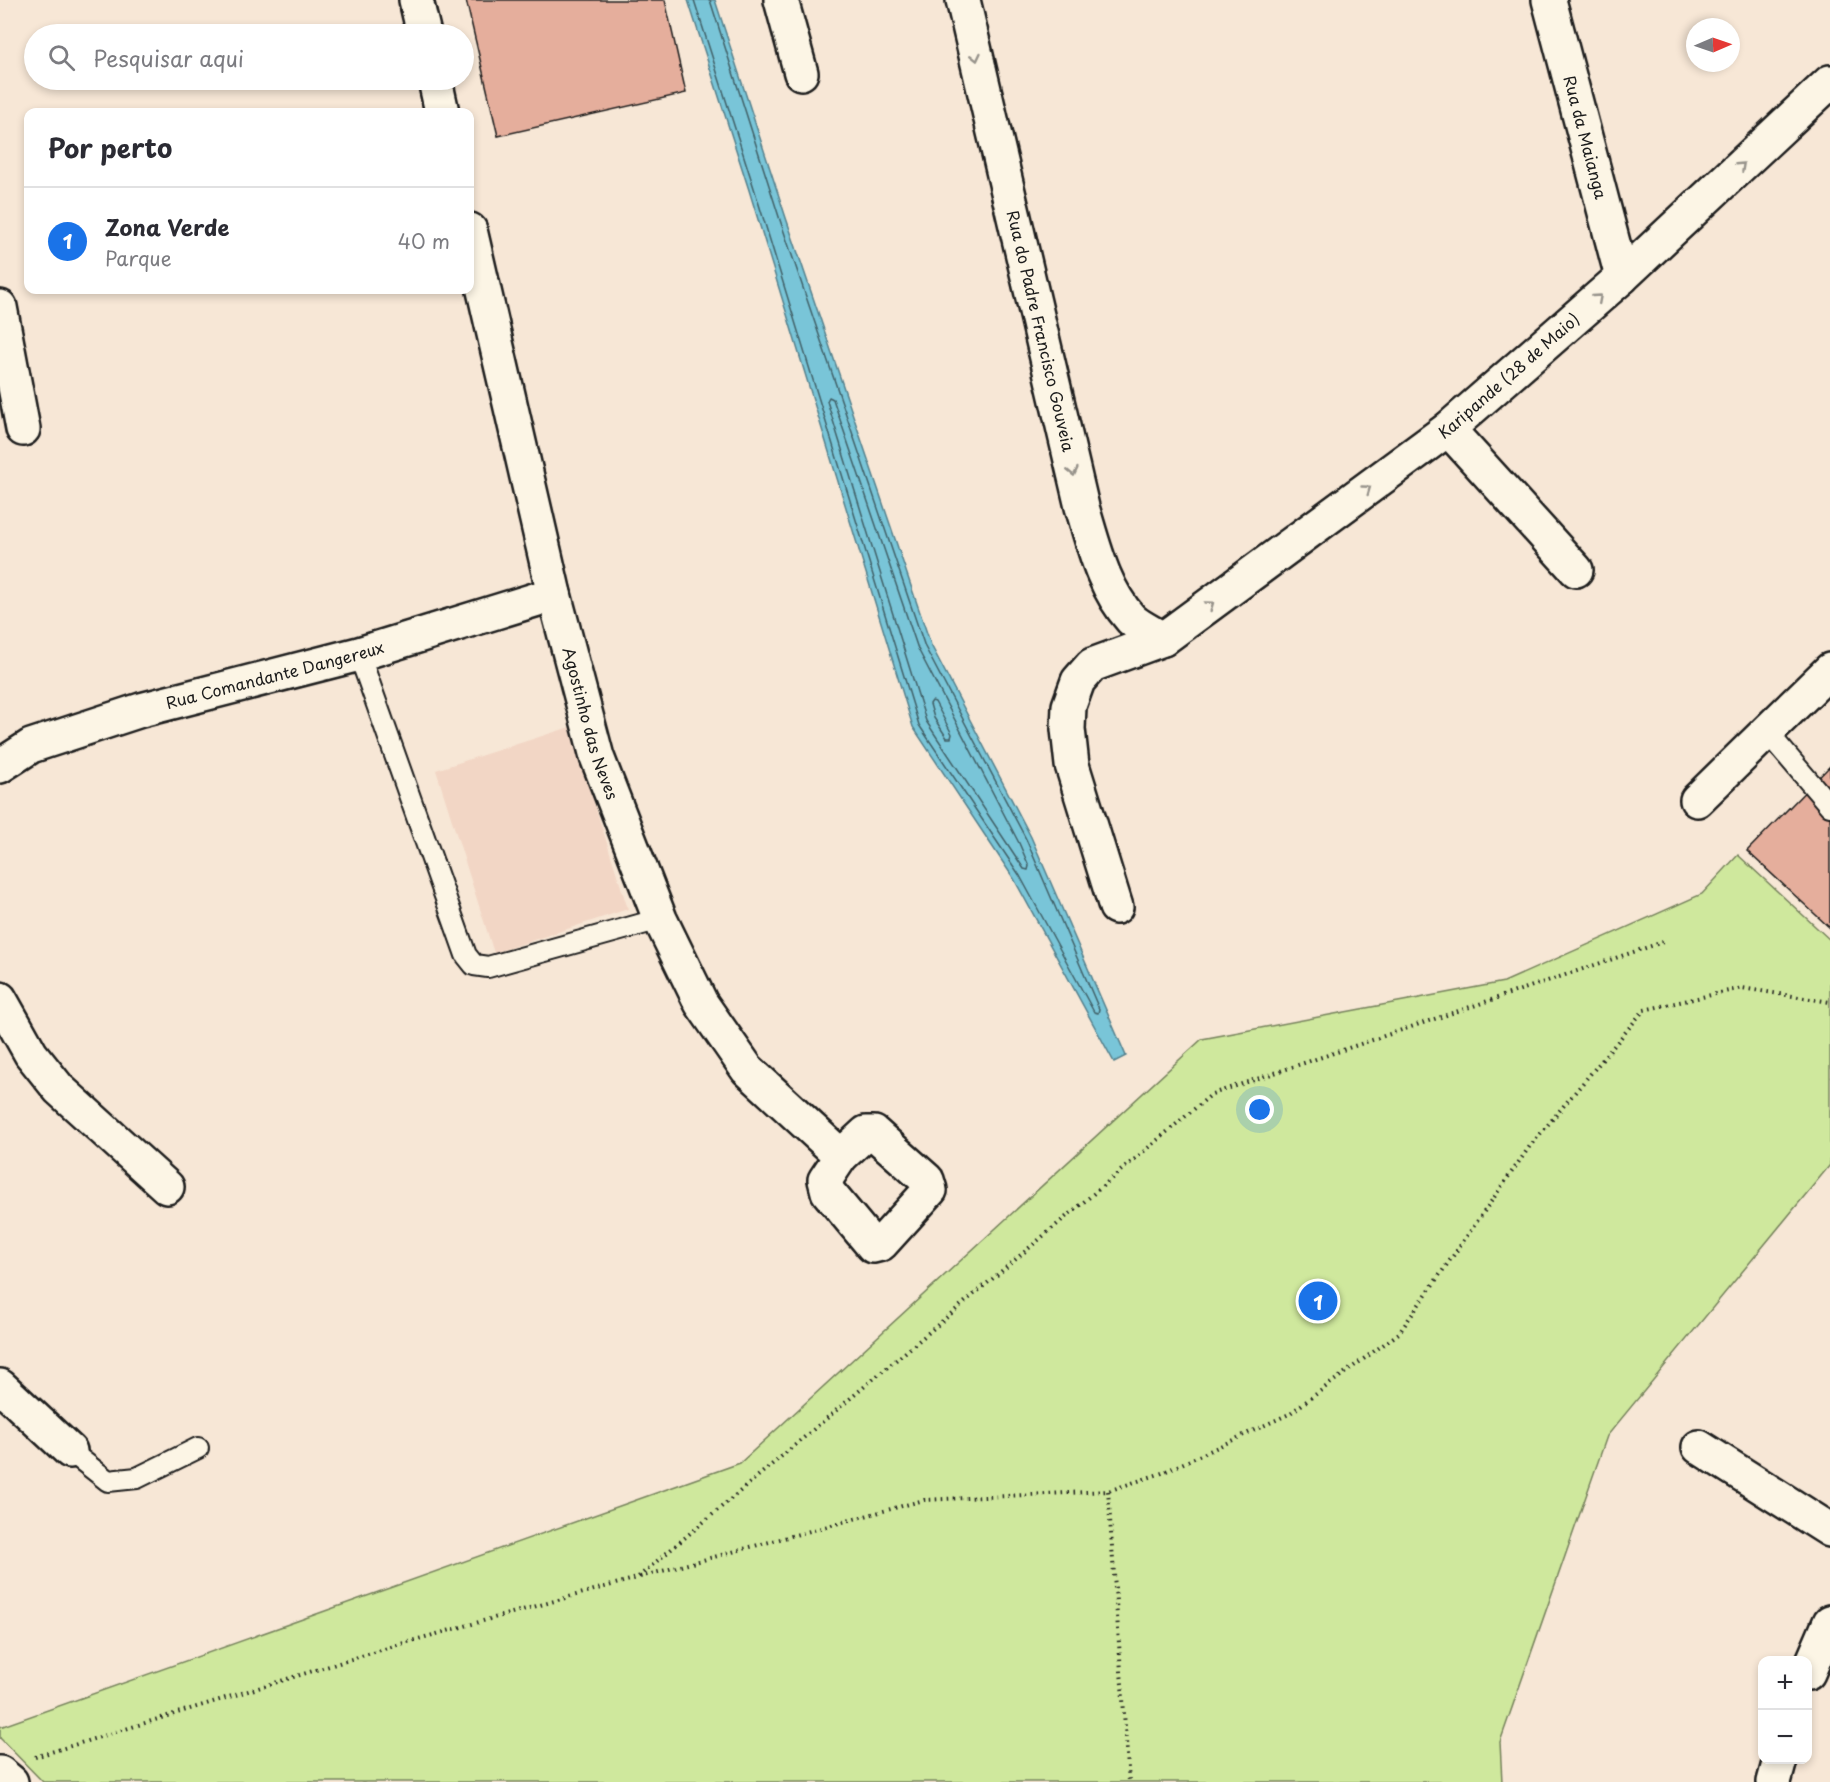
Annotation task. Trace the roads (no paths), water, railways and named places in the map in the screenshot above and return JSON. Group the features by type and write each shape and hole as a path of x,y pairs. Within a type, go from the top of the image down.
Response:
{"street":[{"path":"416,0 422,24"},
{"path":"781,0 801,73"},
{"name":"Rua do Padre Francisco Gouveia","path":"963,0 1082,507 1098,560 1109,586 1132,620 1163,639"},
{"name":"Rua da Maianga","path":"1549,0 1622,277"},
{"name":"Karipande (28 de Maio)","path":"1116,907 1072,765 1068,729 1069,706 1078,681 1092,665 1163,639 1448,429 1622,277 1830,82"},
{"path":"437,90 441,108"},
{"name":"Agostinho das Neves","path":"474,247 554,594 597,757 660,919 701,1003 747,1069 841,1156"},
{"path":"0,307 23,429"},
{"path":"1448,429 1576,570"},
{"name":"Rua Comandante Dangereux","path":"0,766 31,746 141,710 359,654 554,594"},
{"path":"1697,800 1830,670"},
{"path":"0,999 31,1054 59,1089 167,1187"},
{"path":"0,1386 70,1451"},
{"path":"1699,1447 1830,1530"},
{"path":"1812,1664 1830,1622"},
{"path":"1774,1782 1779,1764"},
{"path":"0,1773 11,1782"}],"lane":[{"path":"359,654 466,955 474,965 489,967 660,919"},
{"path":"1767,732 1830,806"},
{"path":"70,1451 108,1481 136,1478 198,1448"}],"water":[{"path":"688,0 715,0 786,218 931,645 1031,837 1126,1056 1114,1062 1014,879 913,727 749,190"}],"place":[{"name":"Zona Verde","path":"1318,1301"}]}
